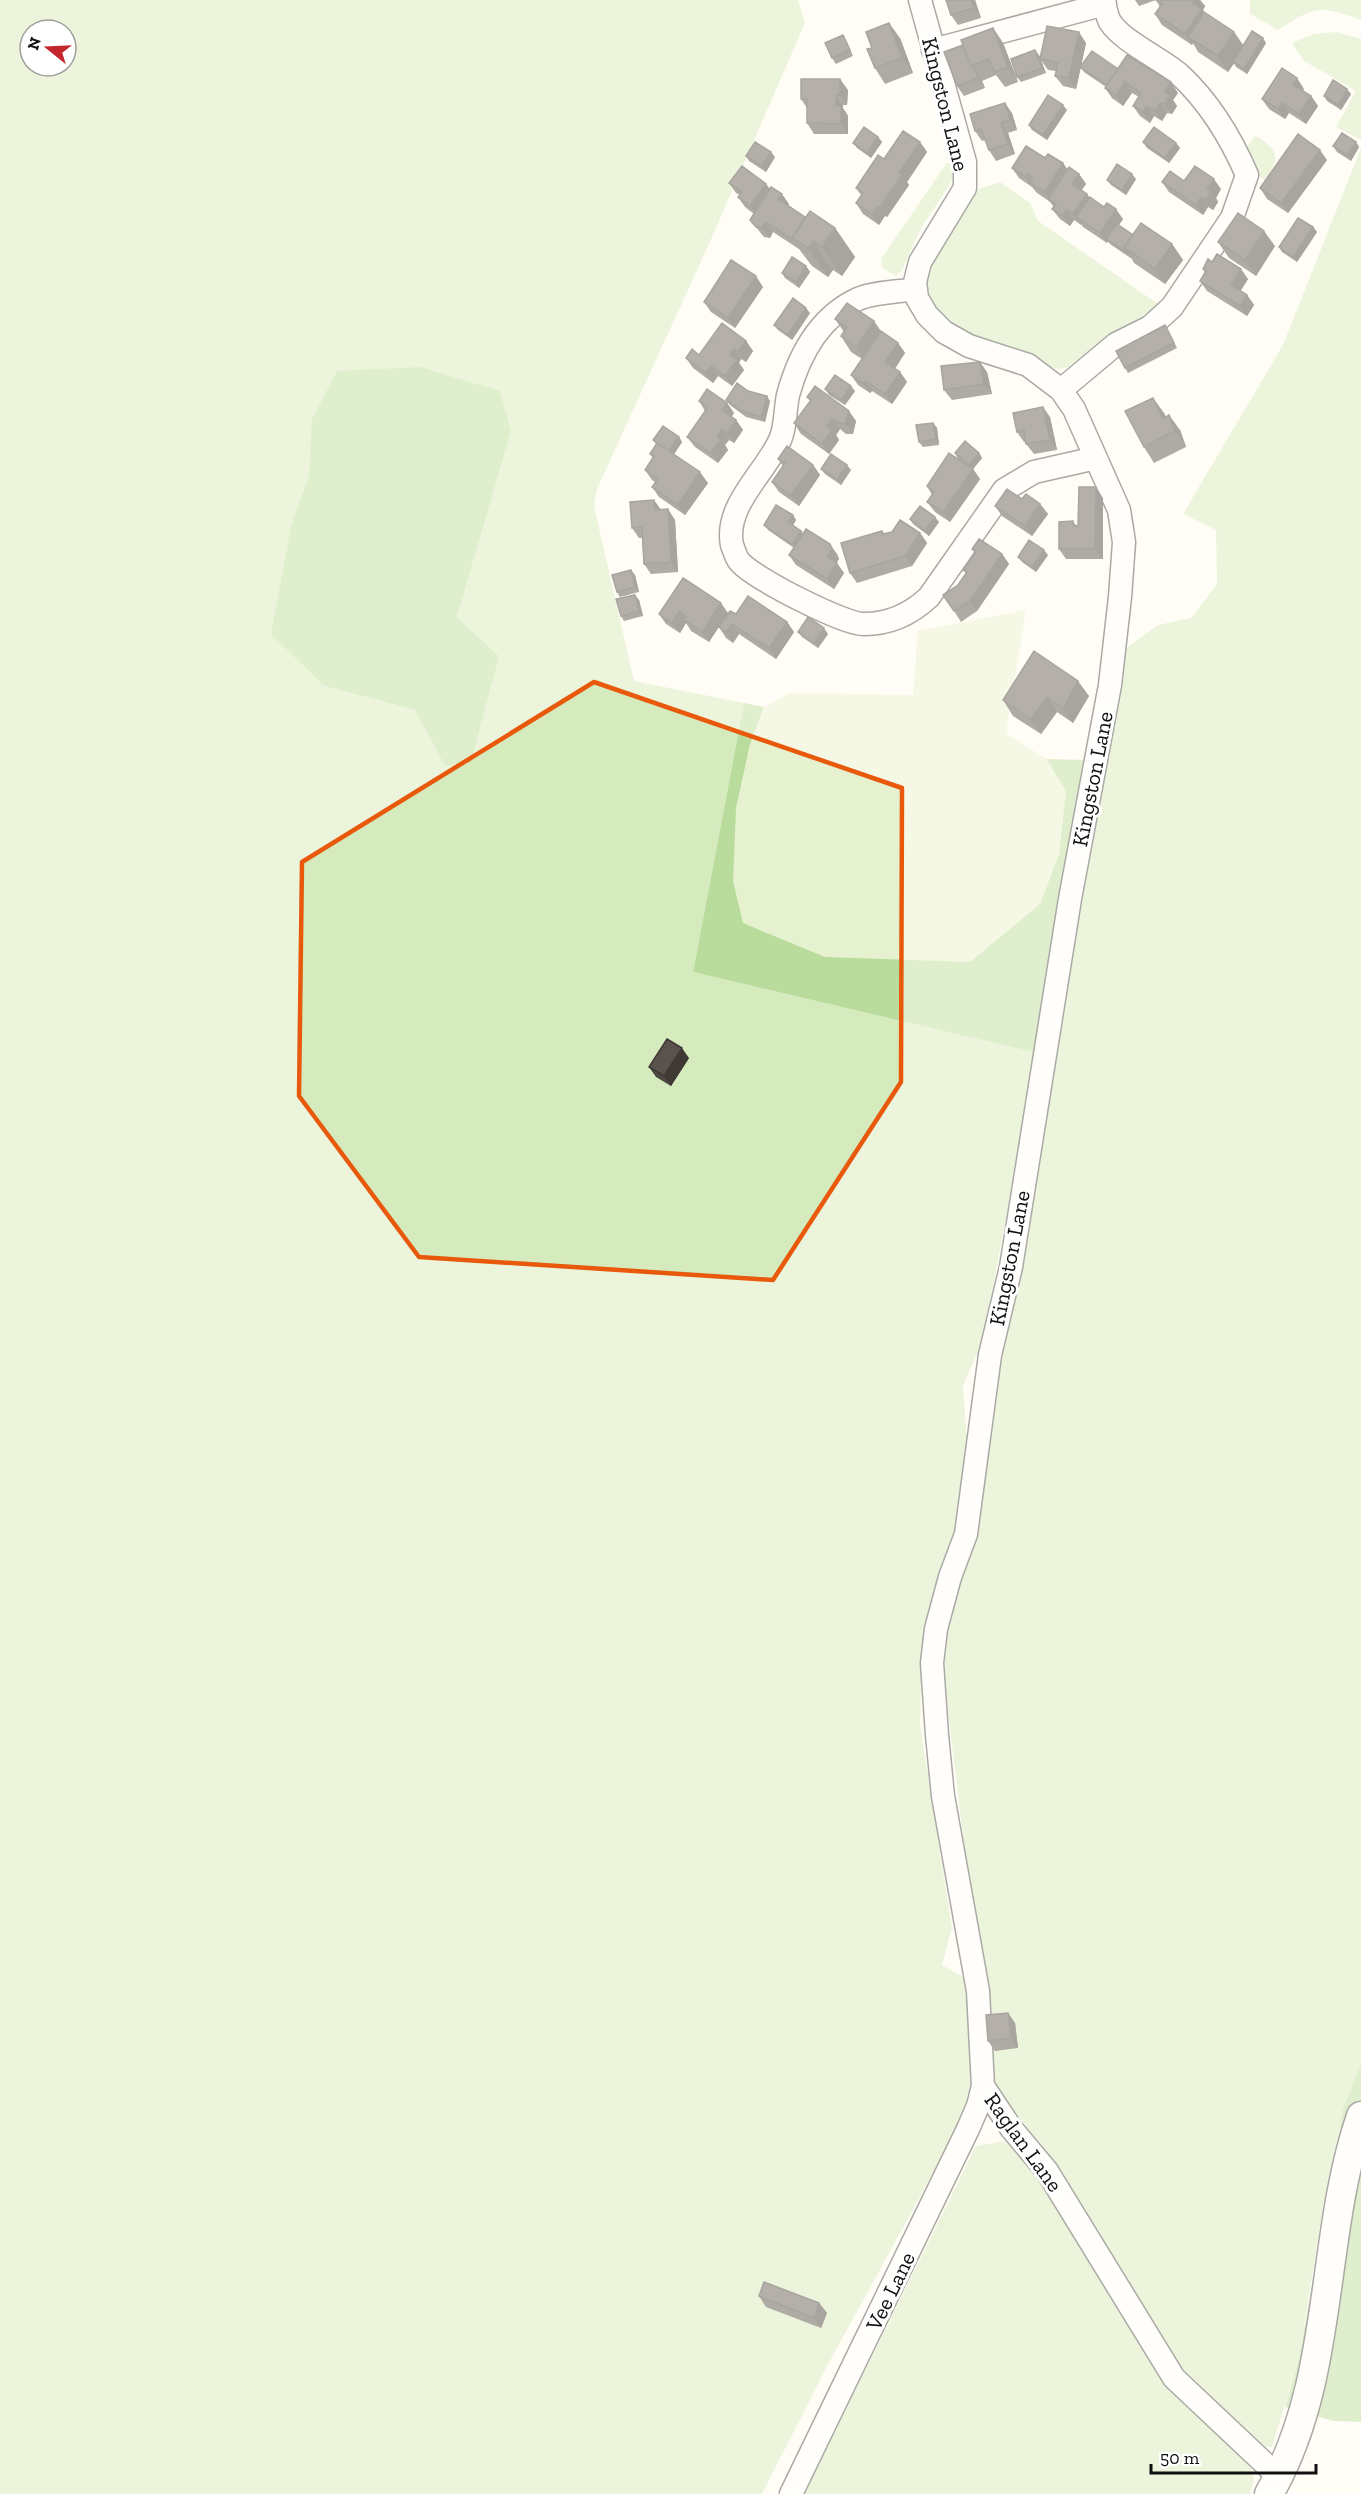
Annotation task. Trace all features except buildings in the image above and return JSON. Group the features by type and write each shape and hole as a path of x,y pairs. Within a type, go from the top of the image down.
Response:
{"street":[{"name":"Kingston Lane","path":"920,0 965,162 965,189 920,262 915,282 917,298 927,315 944,333 969,346 1028,365 1061,390 1074,409 1119,510 1124,542 1110,686 1070,898 1011,1267 990,1355 966,1534 936,1629 932,1663"},
{"path":"933,50 1104,2 1110,21 1180,76 1216,118 1231,138 1247,175 1232,218 1172,307 1150,327 1116,344 1061,390"},
{"path":"916,289 859,298 835,313 814,334 797,368 791,387 781,439 739,507 730,530 739,562 754,574 839,619 861,624 879,623 915,610 929,597 1004,490 1034,472 1096,458"},
{"name":"Raglan Lane","path":"932,1663 936,1736 943,1796 978,1991 983,2086 1011,2128 1047,2171 1174,2378 1274,2485"},
{"name":"Vee Lane","path":"791,2494 968,2129 978,2106 983,2086"},
{"path":"1274,2485 1303,2414 1319,2349 1343,2190 1361,2116"},
{"path":"968,2129 1011,2128"}],"highlighted area":[{"path":"594,682 902,788 901,1082 773,1280 419,1257 299,1096 302,862"}],"green space":[{"path":"0,0 798,0 805,23 709,244 597,489 594,506 634,681 744,703 693,972 1037,1053 983,1340 963,1386 967,1442 960,1515 939,1577 922,1642 920,1725 952,1928 942,1965 965,1978 970,1991 972,2090 967,2111 826,2368 762,2494 0,2494","holes":["511,432 457,617 499,656 445,765 415,710 324,686 292,522 309,476"]},
{"path":"1250,0 1361,0 1361,20 1336,12 1318,10 1301,16 1278,30 1250,14"},
{"path":"1336,32 1361,39 1361,140 1336,127 1356,91 1304,61 1292,43 1314,34"},
{"path":"1255,135 1269,145 1275,154 1273,165 1265,180 1251,170 1246,148"},
{"path":"1361,148 1361,2064 1343,2110 1322,2213 1299,2358 1272,2447 1265,2447 1180,2366 1116,2269 1046,2151 992,2082 944,1677 946,1636 956,1595 975,1542 990,1416 1024,1257 1080,894 1100,805 1125,649 1158,625 1191,618 1217,584 1216,530 1183,514 1283,345"},
{"path":"954,159 956,175 920,230 902,270 896,276 882,268 881,259 946,164"},
{"path":"1000,182 1030,203 1038,221 1158,304 1151,312 1100,342 1068,367 1059,369 993,346 952,326 942,318 931,300 927,286 927,266 970,192"},
{"path":"420,367 500,391 511,432 457,617 499,656 471,762 445,766 415,710 324,686 271,634 292,522 309,476 312,419 337,371"},
{"path":"1026,610 1006,733 1046,759 1066,791 1059,855 1040,904 970,962 825,957 743,923 733,881 736,809 750,745 764,707 790,693 913,695 918,631"},
{"path":"744,703 764,707 750,745 736,809 1066,791 1046,759 1087,760 1037,1053 693,972"},
{"path":"1361,2064 1361,2422 1333,2421 1285,2407 1299,2358 1343,2109"},
{"path":"1005,2141 1035,2172 1119,2305 1160,2377 1249,2465 1253,2473 1250,2494 804,2494 976,2146"}]}
